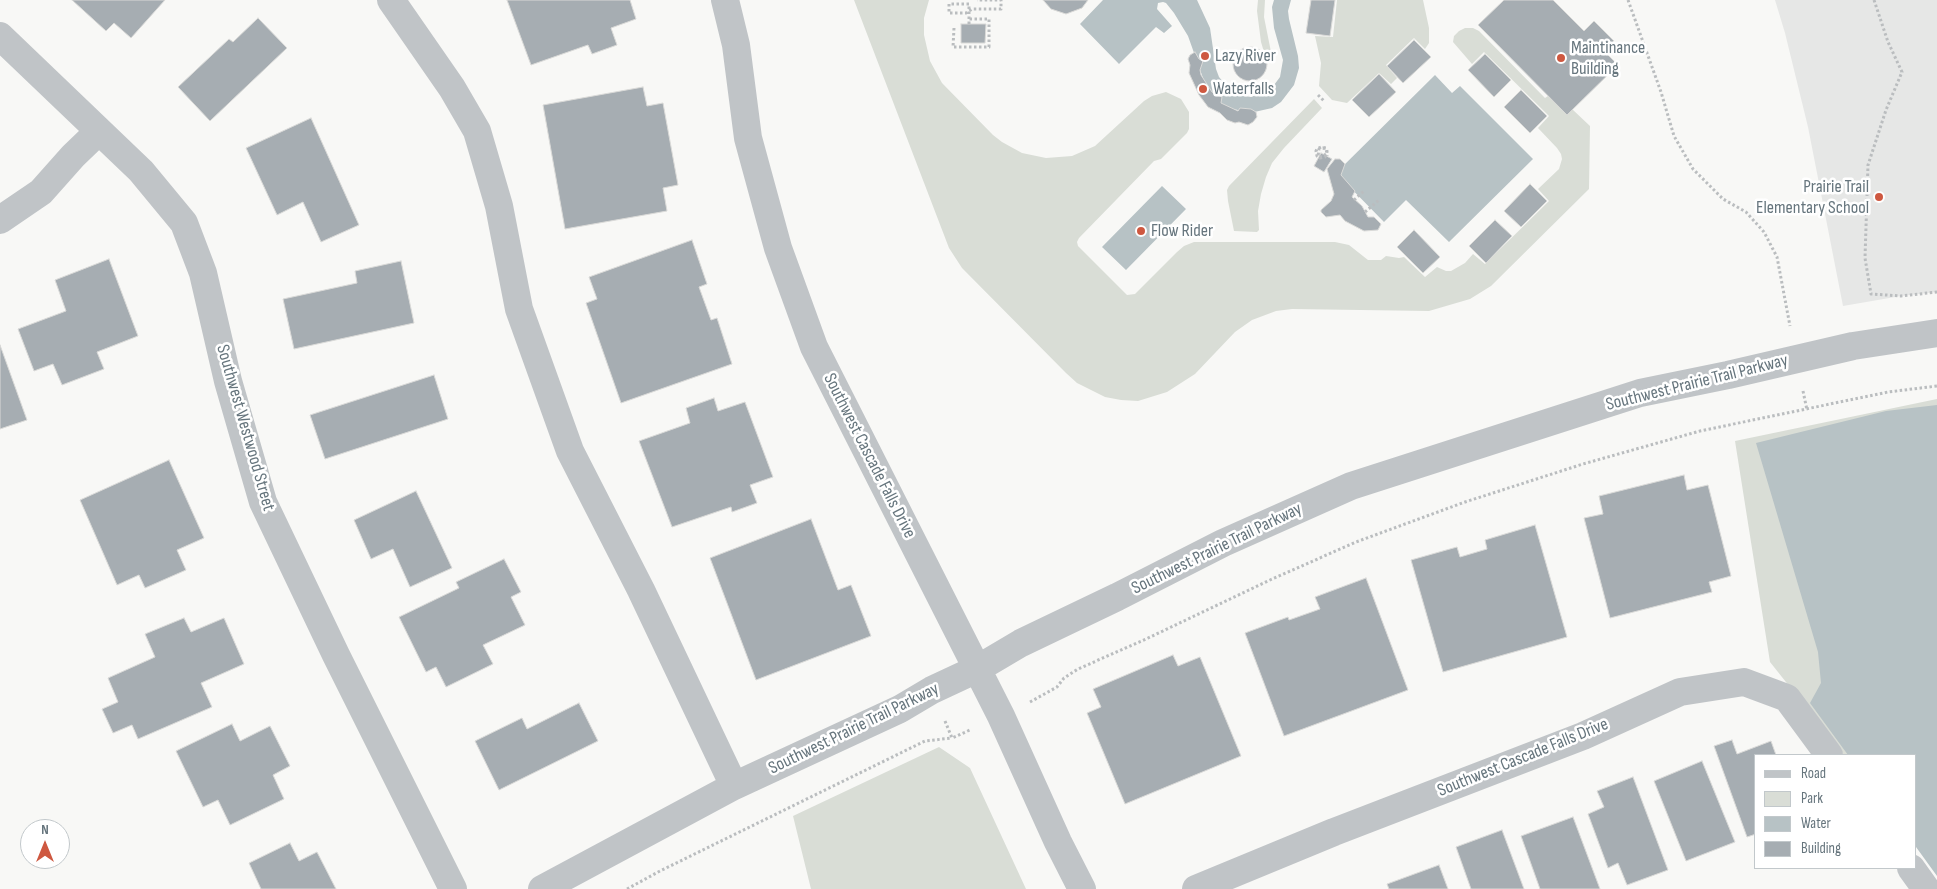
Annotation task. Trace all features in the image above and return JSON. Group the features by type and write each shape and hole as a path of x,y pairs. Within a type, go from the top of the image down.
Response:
{"street":[{"path":"391,0 447,80 477,132 499,206 519,310 570,451 642,590 734,786"},
{"name":"Southwest Cascade Falls Drive","path":"725,0 736,45 748,138 778,248 814,347 1001,716 1058,842 1082,889"},
{"name":"Southwest Westwood Street","path":"0,36 141,171 184,223 203,273 228,381 263,502 336,655 454,889"},
{"path":"0,220 41,192 73,156 99,132"},
{"name":"Southwest Prairie Trail Parkway","path":"542,889 734,786 900,709 932,690 977,669 1021,643 1222,544 1351,486 1640,394 1852,346 1937,333"},
{"name":"Southwest Cascade Falls Drive","path":"1196,889 1334,832 1582,736 1680,692 1744,682 1787,698 1828,754"},
{"path":"1912,869 1926,889"}],"path":[{"path":"954,28 954,48 989,48 989,19 969,19 969,24 969,18 969,11 969,4 949,4 949,13 966,13 972,10 1002,10 1002,0 977,0"},
{"path":"1628,0 1661,92 1674,136 1693,169 1723,199 1746,212 1764,232 1778,257 1807,410"},
{"path":"1874,0 1888,42 1902,72 1886,110 1868,165 1865,258 1871,294 1901,296 1937,292"},
{"path":"1318,95 1325,102"},
{"path":"1326,155 1322,157 1318,156 1319,149 1323,148 1326,150 1325,157 1320,158 1317,156 1316,151 1320,148 1324,147 1328,151 1326,155"},
{"path":"1354,200 1364,191"},
{"path":"1365,212 1379,200"},
{"path":"627,889 926,741 952,738 1044,695 1058,687 1064,678 1078,668 1356,542 1466,502 1584,464 1700,432 1888,392 1937,386"},
{"path":"932,690 952,738"}],"shaded area":[{"name":"Prairie Trail Elementary School","path":"1775,0 1937,0 1937,292 1843,306 1808,127"}],"green space":[{"path":"854,0 929,0 924,18 924,35 930,61 942,83 993,135 1022,153 1046,158 1072,156 1095,146 1144,101 1152,96 1166,92 1181,99 1189,112 1189,129 1187,133 1161,159 1154,161 1077,242 1078,246 1127,295 1135,294 1177,252 1184,246 1194,242 1335,242 1349,245 1368,260 1381,260 1386,256 1404,257 1425,277 1437,267 1451,271 1465,263 1473,254 1485,264 1549,201 1538,189 1559,169 1562,159 1557,148 1538,128 1549,116 1484,52 1472,64 1453,42 1454,36 1465,28 1473,28 1479,31 1545,98 1548,96 1567,114 1572,109 1590,126 1589,189 1491,286 1470,299 1429,311 1292,309 1276,311 1252,320 1235,332 1195,374 1167,392 1138,401 1105,397 1077,383 1066,373 962,268 949,248"},
{"path":"1258,0 1265,0 1264,17 1271,52 1270,56 1264,52 1261,42 1257,11"},
{"path":"1337,0 1423,0 1429,28 1429,43 1425,49 1414,38 1386,65 1397,78 1391,84 1379,73 1347,103 1332,100 1319,86 1321,63 1315,36 1333,37"},
{"path":"1314,99 1322,108 1284,148 1272,163 1266,177 1258,211 1259,230 1257,232 1234,231 1228,201 1227,190 1229,186"},
{"path":"1937,399 1937,873 1917,754 1843,754 1770,662 1735,441"},
{"path":"939,747 970,768 1026,889 811,889 793,816"}],"water":[{"name":"Lazy River","path":"1103,0 1197,0 1210,28 1216,69 1219,77 1237,95 1251,97 1271,89 1280,77 1283,60 1274,28 1272,7 1274,0 1291,0 1288,11 1299,68 1294,85 1281,102 1272,108 1250,113 1225,107 1208,92 1188,36 1174,13 1163,2 1158,3 1157,9 1172,26 1164,33 1156,27 1119,64 1080,24"},
{"path":"1435,75 1452,93 1460,86 1533,159 1449,242 1406,200 1384,222 1336,173"},
{"name":"Flow Rider","path":"1162,186 1186,209 1126,270 1102,247"},
{"path":"1937,405 1937,876 1917,848 1917,754 1847,754 1810,703 1821,683 1818,652 1756,443 1886,411"}],"building":[{"path":"72,0 165,0 131,38 114,23 106,31"},
{"path":"507,0 630,0 636,19 611,28 617,45 592,54 588,45 531,65"},
{"path":"1043,0 1088,0 1082,8 1066,14 1051,9"},
{"path":"1311,0 1335,0 1330,36 1306,33"},
{"name":"Maintinance Building","path":"1504,0 1553,0 1584,31 1594,21 1614,41 1604,51 1618,65 1567,115 1478,25"},
{"path":"258,18 287,48 210,121 178,87 229,39 233,42"},
{"path":"961,24 986,24 985,43 961,43"},
{"path":"1414,40 1431,57 1403,83 1387,66"},
{"path":"1250,47 1262,52 1267,64 1262,76 1250,81 1238,76 1233,64 1238,52"},
{"name":"Waterfalls","path":"1195,52 1199,59 1203,61 1200,70 1201,75 1212,92 1222,97 1221,103 1238,111 1240,108 1251,109 1256,112 1257,117 1253,122 1248,125 1239,122 1235,123 1208,107 1199,95 1189,73 1190,65 1188,59"},
{"path":"1485,54 1511,80 1494,97 1468,70"},
{"path":"1379,74 1396,92 1369,117 1352,100"},
{"path":"643,87 647,106 663,103 678,185 663,188 667,211 565,229 543,105"},
{"path":"1521,90 1547,116 1530,133 1504,107"},
{"path":"311,118 359,225 321,242 303,202 277,215 246,148"},
{"path":"1321,153 1332,159 1324,172 1314,166"},
{"path":"1335,159 1340,159 1345,164 1341,175 1355,191 1352,197 1362,206 1368,217 1374,217 1381,224 1378,230 1364,231 1345,221 1340,215 1326,217 1321,212 1331,201 1334,194 1327,169"},
{"path":"1530,184 1547,201 1521,227 1504,211"},
{"path":"1495,220 1512,236 1486,263 1469,246"},
{"path":"1414,230 1440,257 1423,273 1397,247"},
{"path":"692,240 707,284 699,287 711,320 717,318 732,364 621,403 586,303 597,299 589,277"},
{"path":"109,259 138,336 97,352 104,369 62,385 53,364 34,371 18,329 66,311 55,280"},
{"path":"401,261 414,323 294,349 283,299 357,283 355,271"},
{"path":"0,345 27,420 0,429"},
{"path":"434,375 448,419 325,459 310,415"},
{"path":"714,398 718,411 745,402 773,477 750,485 757,503 732,512 731,507 672,527 639,441 690,423 686,408"},
{"path":"169,460 204,538 177,550 186,570 145,588 139,575 117,585 80,500"},
{"path":"1684,475 1687,490 1708,485 1731,576 1709,582 1712,592 1610,618 1584,518 1603,514 1599,496"},
{"path":"416,491 452,568 410,587 393,549 371,559 354,520"},
{"path":"811,519 838,590 851,585 871,636 756,680 710,558"},
{"path":"1535,525 1567,637 1443,672 1411,560 1457,547 1460,557 1487,549 1485,540"},
{"path":"504,559 521,592 511,597 525,625 483,645 493,664 446,687 436,667 426,672 399,617 459,588 456,582"},
{"path":"1366,578 1408,690 1284,736 1245,633 1288,617 1289,620 1320,609 1315,597"},
{"path":"184,618 191,632 224,618 244,664 201,683 212,707 138,739 132,725 113,733 102,709 118,702 108,678 155,657 145,634"},
{"path":"1173,655 1178,666 1200,657 1241,756 1125,804 1087,713 1101,707 1093,689"},
{"path":"579,703 598,741 499,790 475,741 522,718 527,729"},
{"path":"232,724 240,741 270,726 290,766 273,775 284,799 230,825 218,800 203,807 176,751"},
{"path":"1732,740 1737,754 1771,741 1776,754 1754,754 1754,835 1747,837 1714,746"},
{"path":"1702,761 1735,842 1686,861 1654,781"},
{"path":"1633,777 1668,870 1627,885 1618,863 1608,868 1588,814 1604,807 1597,791"},
{"path":"1573,817 1600,889 1540,889 1521,836"},
{"path":"1502,830 1524,889 1471,889 1456,847"},
{"path":"290,843 299,861 317,852 336,889 261,889 249,863"},
{"path":"1439,865 1448,889 1389,889 1387,884"}],"place":[{"name":"Lazy River","path":"1205,56"},
{"name":"Maintinance Building","path":"1561,58"},
{"name":"Waterfalls","path":"1203,89"},
{"name":"Prairie Trail Elementary School","path":"1879,197"},
{"name":"Flow Rider","path":"1141,231"}]}
